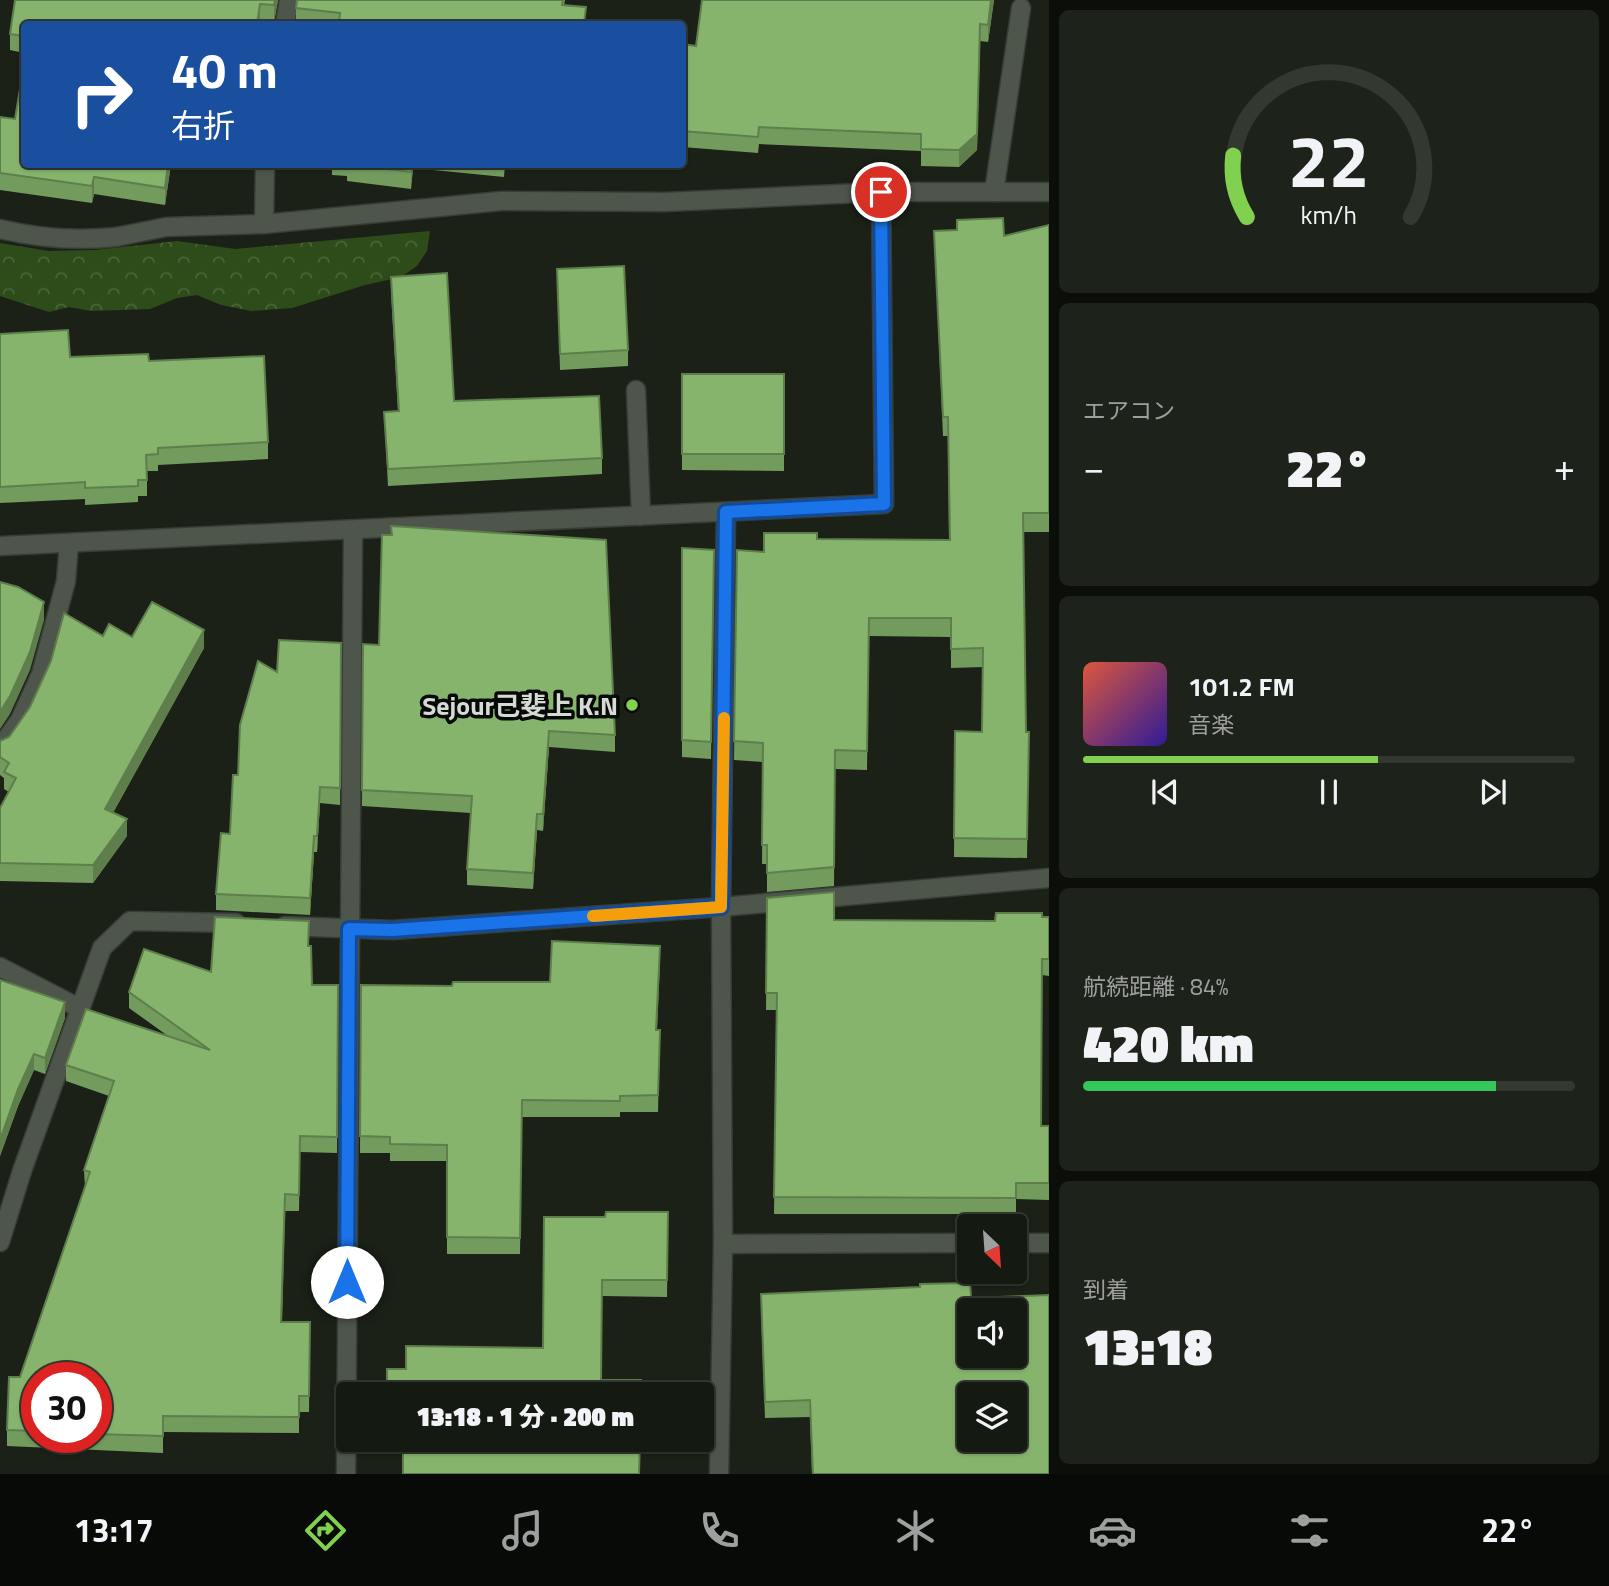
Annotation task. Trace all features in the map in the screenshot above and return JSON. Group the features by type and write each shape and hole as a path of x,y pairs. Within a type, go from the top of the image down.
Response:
{"street":[{"path":"286,21 289,0"},
{"path":"994,192 1021,8"},
{"path":"264,224 265,168"},
{"path":"0,546 884,504 881,192"},
{"path":"0,229 20,234 79,239 116,237 166,227 264,224 501,201 665,202 881,192 1049,192"},
{"path":"636,390 641,516"},
{"path":"719,1474 723,1244 721,907 726,512"},
{"path":"346,1474 353,531"},
{"path":"0,748 20,720 41,674 66,581 69,543"},
{"path":"0,1242 22,1171 102,948 130,921 392,930 721,907 1049,878"},
{"path":"0,967 79,1007"},
{"path":"1027,1243 1049,1243"},
{"path":"723,1244 957,1244"}],"green space":[{"path":"430,231 427,251 417,266 401,277 365,285 292,308 251,311 221,305 197,295 177,298 150,309 91,311 69,307 49,312 0,296 0,243 49,251 95,250 177,241 235,249"}],"building":[{"path":"15,0 275,0 274,5 260,4 257,21 21,21 21,36 10,34"},
{"path":"297,0 563,0 562,5 586,7 584,21 339,21 340,13 296,8"},
{"path":"702,0 991,0 988,25 980,24 977,134 959,150 921,149 921,134 759,127 758,137 686,131 686,45 696,46"},
{"path":"21,83 21,168 168,168 165,188 94,177 92,186 0,173 0,117 15,119"},
{"path":"379,168 412,168 411,172"},
{"path":"1003,218 1004,236 1049,225 1049,513 1023,513 1026,732 1029,732 1027,839 954,838 955,731 982,732 983,648 951,649 951,618 869,618 867,751 835,750 834,867 767,873 767,845 762,845 763,743 734,741 737,550 764,552 764,533 817,533 817,539 950,540 948,417 943,417 934,231 957,230 957,220"},
{"path":"624,266 628,350 560,354 557,269"},
{"path":"447,273 454,401 599,396 602,458 388,469 384,412 399,411 391,277"},
{"path":"68,330 70,357 148,354 149,361 264,356 268,442 158,448 158,454 146,455 147,480 138,480 138,486 85,488 85,482 0,487 0,334"},
{"path":"682,374 784,374 784,454 682,454"},
{"path":"391,526 606,540 615,735 549,731 543,814 537,814 533,873 467,869 472,796 362,790 363,644 379,645 382,535 392,535"},
{"path":"682,548 714,550 711,742 682,740"},
{"path":"0,582 18,587 44,602 30,652 0,712"},
{"path":"152,602 204,630 105,809 127,819 93,865 0,863 0,808 16,778 4,772 9,763 0,757 0,741 9,737 30,707 51,661 64,613 103,636 109,624 132,637"},
{"path":"279,640 341,643 340,788 320,787 310,898 216,894 221,833 230,834 233,775 238,775 240,725 258,661 277,672"},
{"path":"834,892 834,920 995,921 996,913 1042,913 1042,917 1049,917 1049,959 1042,959 1041,1126 1049,1126 1049,1183 1016,1183 1016,1198 774,1197 777,993 766,993 767,898"},
{"path":"215,917 309,921 308,946 311,946 312,985 338,985 337,1137 300,1136 299,1195 285,1194 281,1322 310,1322 309,1396 299,1396 299,1417 163,1416 163,1436 112,1434 112,1362 25,1362 90,1172 84,1170 114,1081 66,1065 86,1009 210,1050 129,992 144,949 211,972"},
{"path":"552,941 660,946 656,1030 660,1030 658,1095 620,1096 620,1101 522,1100 520,1238 447,1237 447,1145 390,1144 390,1137 360,1136 361,985 452,986 453,982 550,982"},
{"path":"0,980 65,1002 45,1058 34,1054 0,1140"},
{"path":"606,1212 668,1212 667,1280 602,1280 601,1380 641,1382 387,1382 387,1369 406,1369 406,1346 543,1348 544,1217 605,1217"},
{"path":"920,1284 970,1284 971,1298 1049,1295 1049,1474 813,1474 810,1400 765,1402 761,1294 920,1287"},
{"path":"21,1374 21,1430 7,1430 9,1377 20,1377"},
{"path":"403,1452 640,1452 639,1474 403,1474"}],"slow traffic":[{"path":"593,916 721,907 724,718"}],"place":[{"name":"Sejour己斐上 K.N","path":"632,705"}],"route":[{"path":"347,1282 349,929 392,930 721,907 726,512 884,504 881,192"}]}
